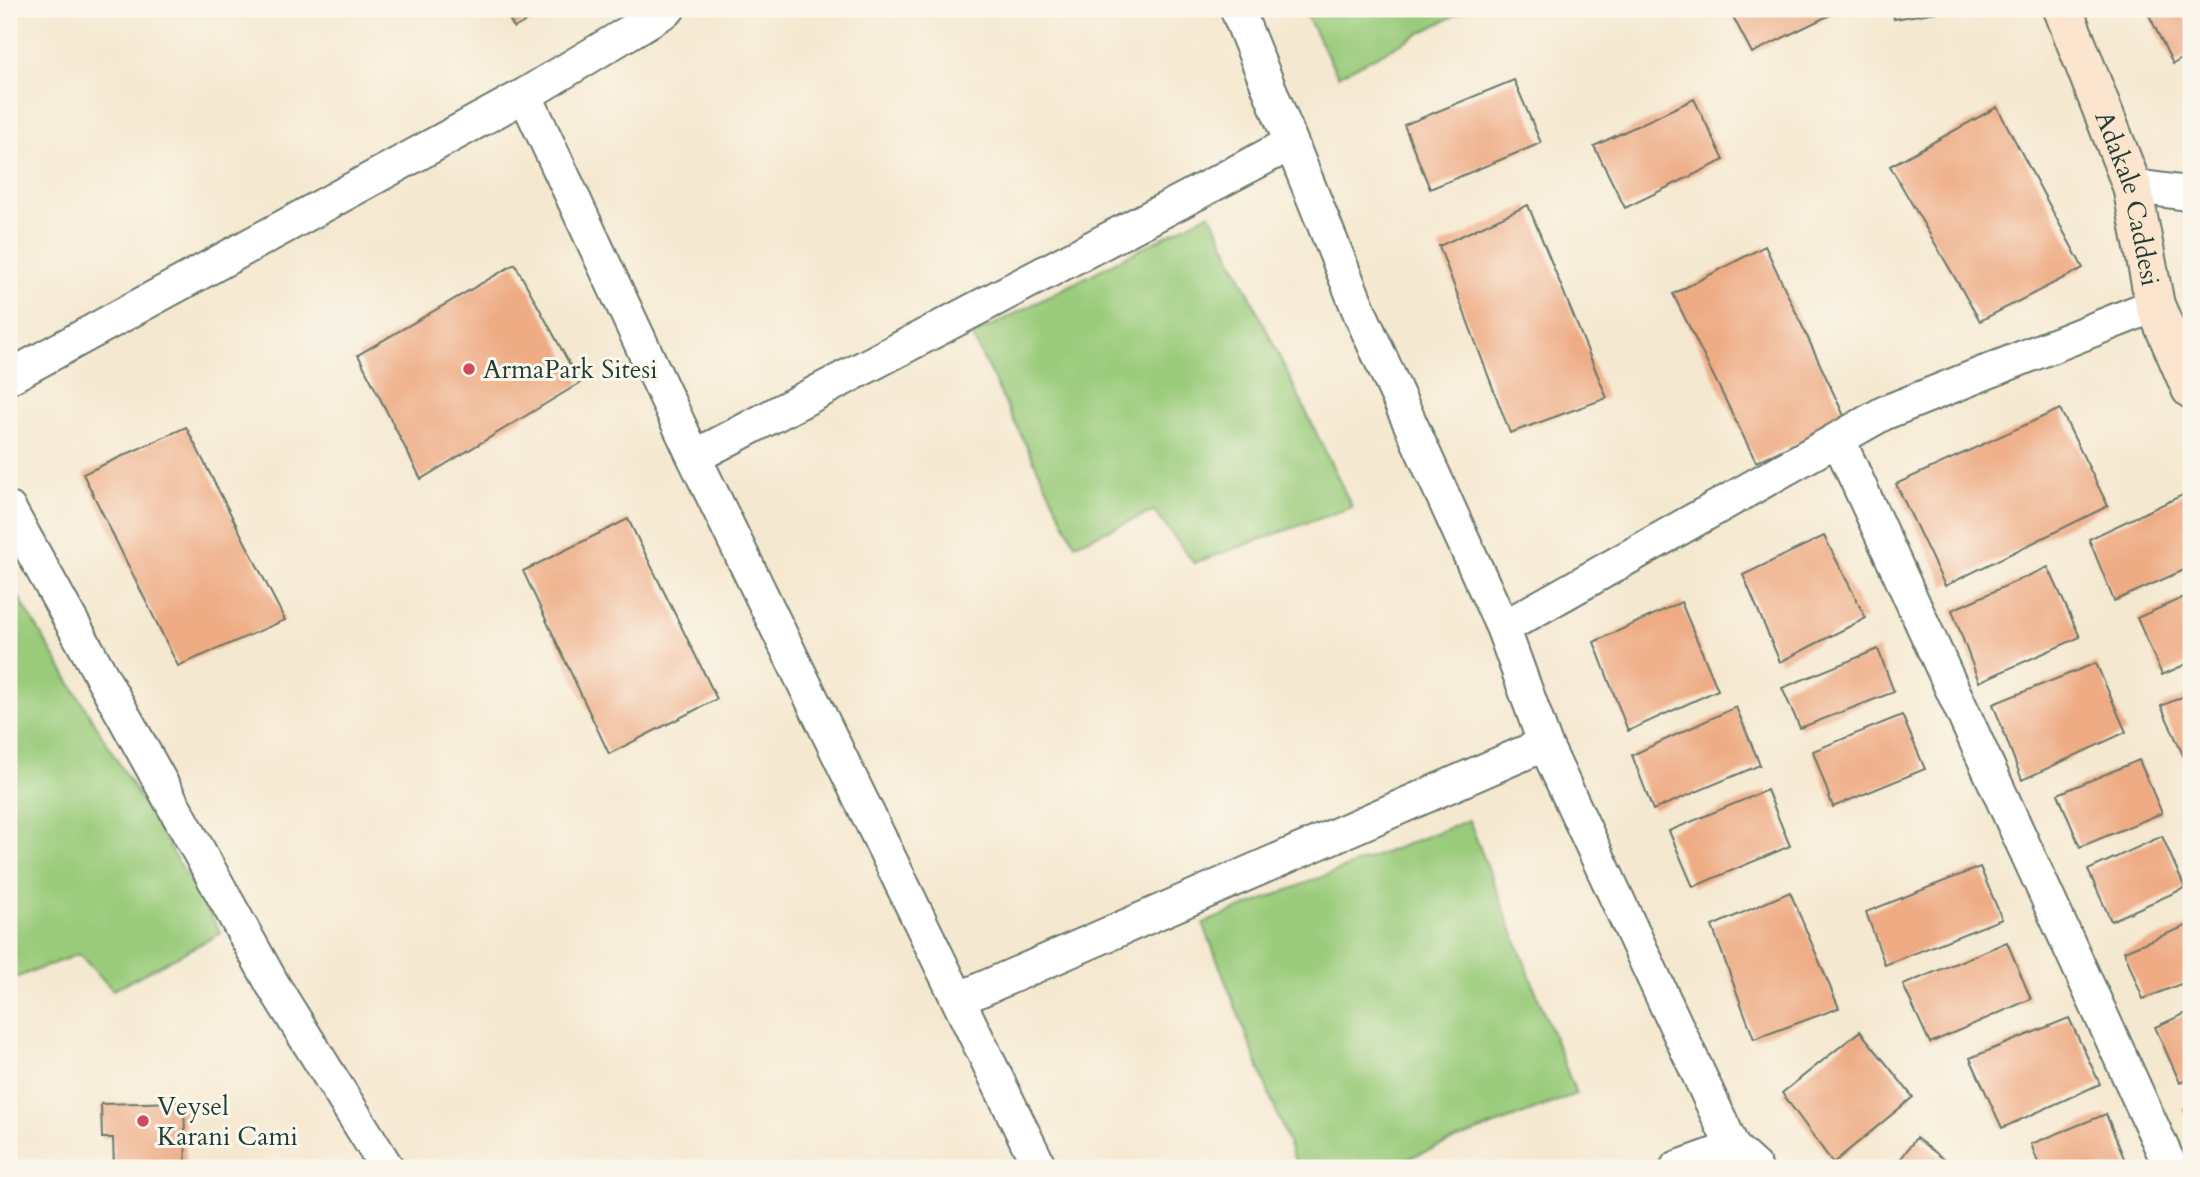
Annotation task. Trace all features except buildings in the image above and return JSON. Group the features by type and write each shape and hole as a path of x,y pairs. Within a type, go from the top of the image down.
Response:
{"street":[{"path":"9,377 525,95 668,9"},
{"path":"1237,9 1360,313 1503,628 1545,744 1744,1158 1677,1168"},
{"name":"Adakale Caddesi","path":"2063,9 2132,186 2155,305 2191,388"},
{"path":"525,95 694,457 1040,1168"},
{"path":"694,457 1290,144"},
{"path":"2132,186 2191,194"},
{"path":"1503,628 1884,413 2155,305"},
{"path":"1838,439 2171,1168"},
{"path":"9,509 273,985 387,1168"},
{"path":"959,999 1545,744"}],"green space":[{"path":"1303,9 1467,9 1338,76"},
{"path":"1210,213 1352,507 1194,563 1154,511 1075,544 972,336"},
{"path":"9,581 221,933 113,990 79,954 9,980"},
{"path":"1469,820 1576,1094 1382,1168 1298,1168 1203,923"}],"place":[{"name":"ArmaPark Sitesi","path":"469,369"},
{"name":"Veysel Karani Cami","path":"143,1121"}]}
